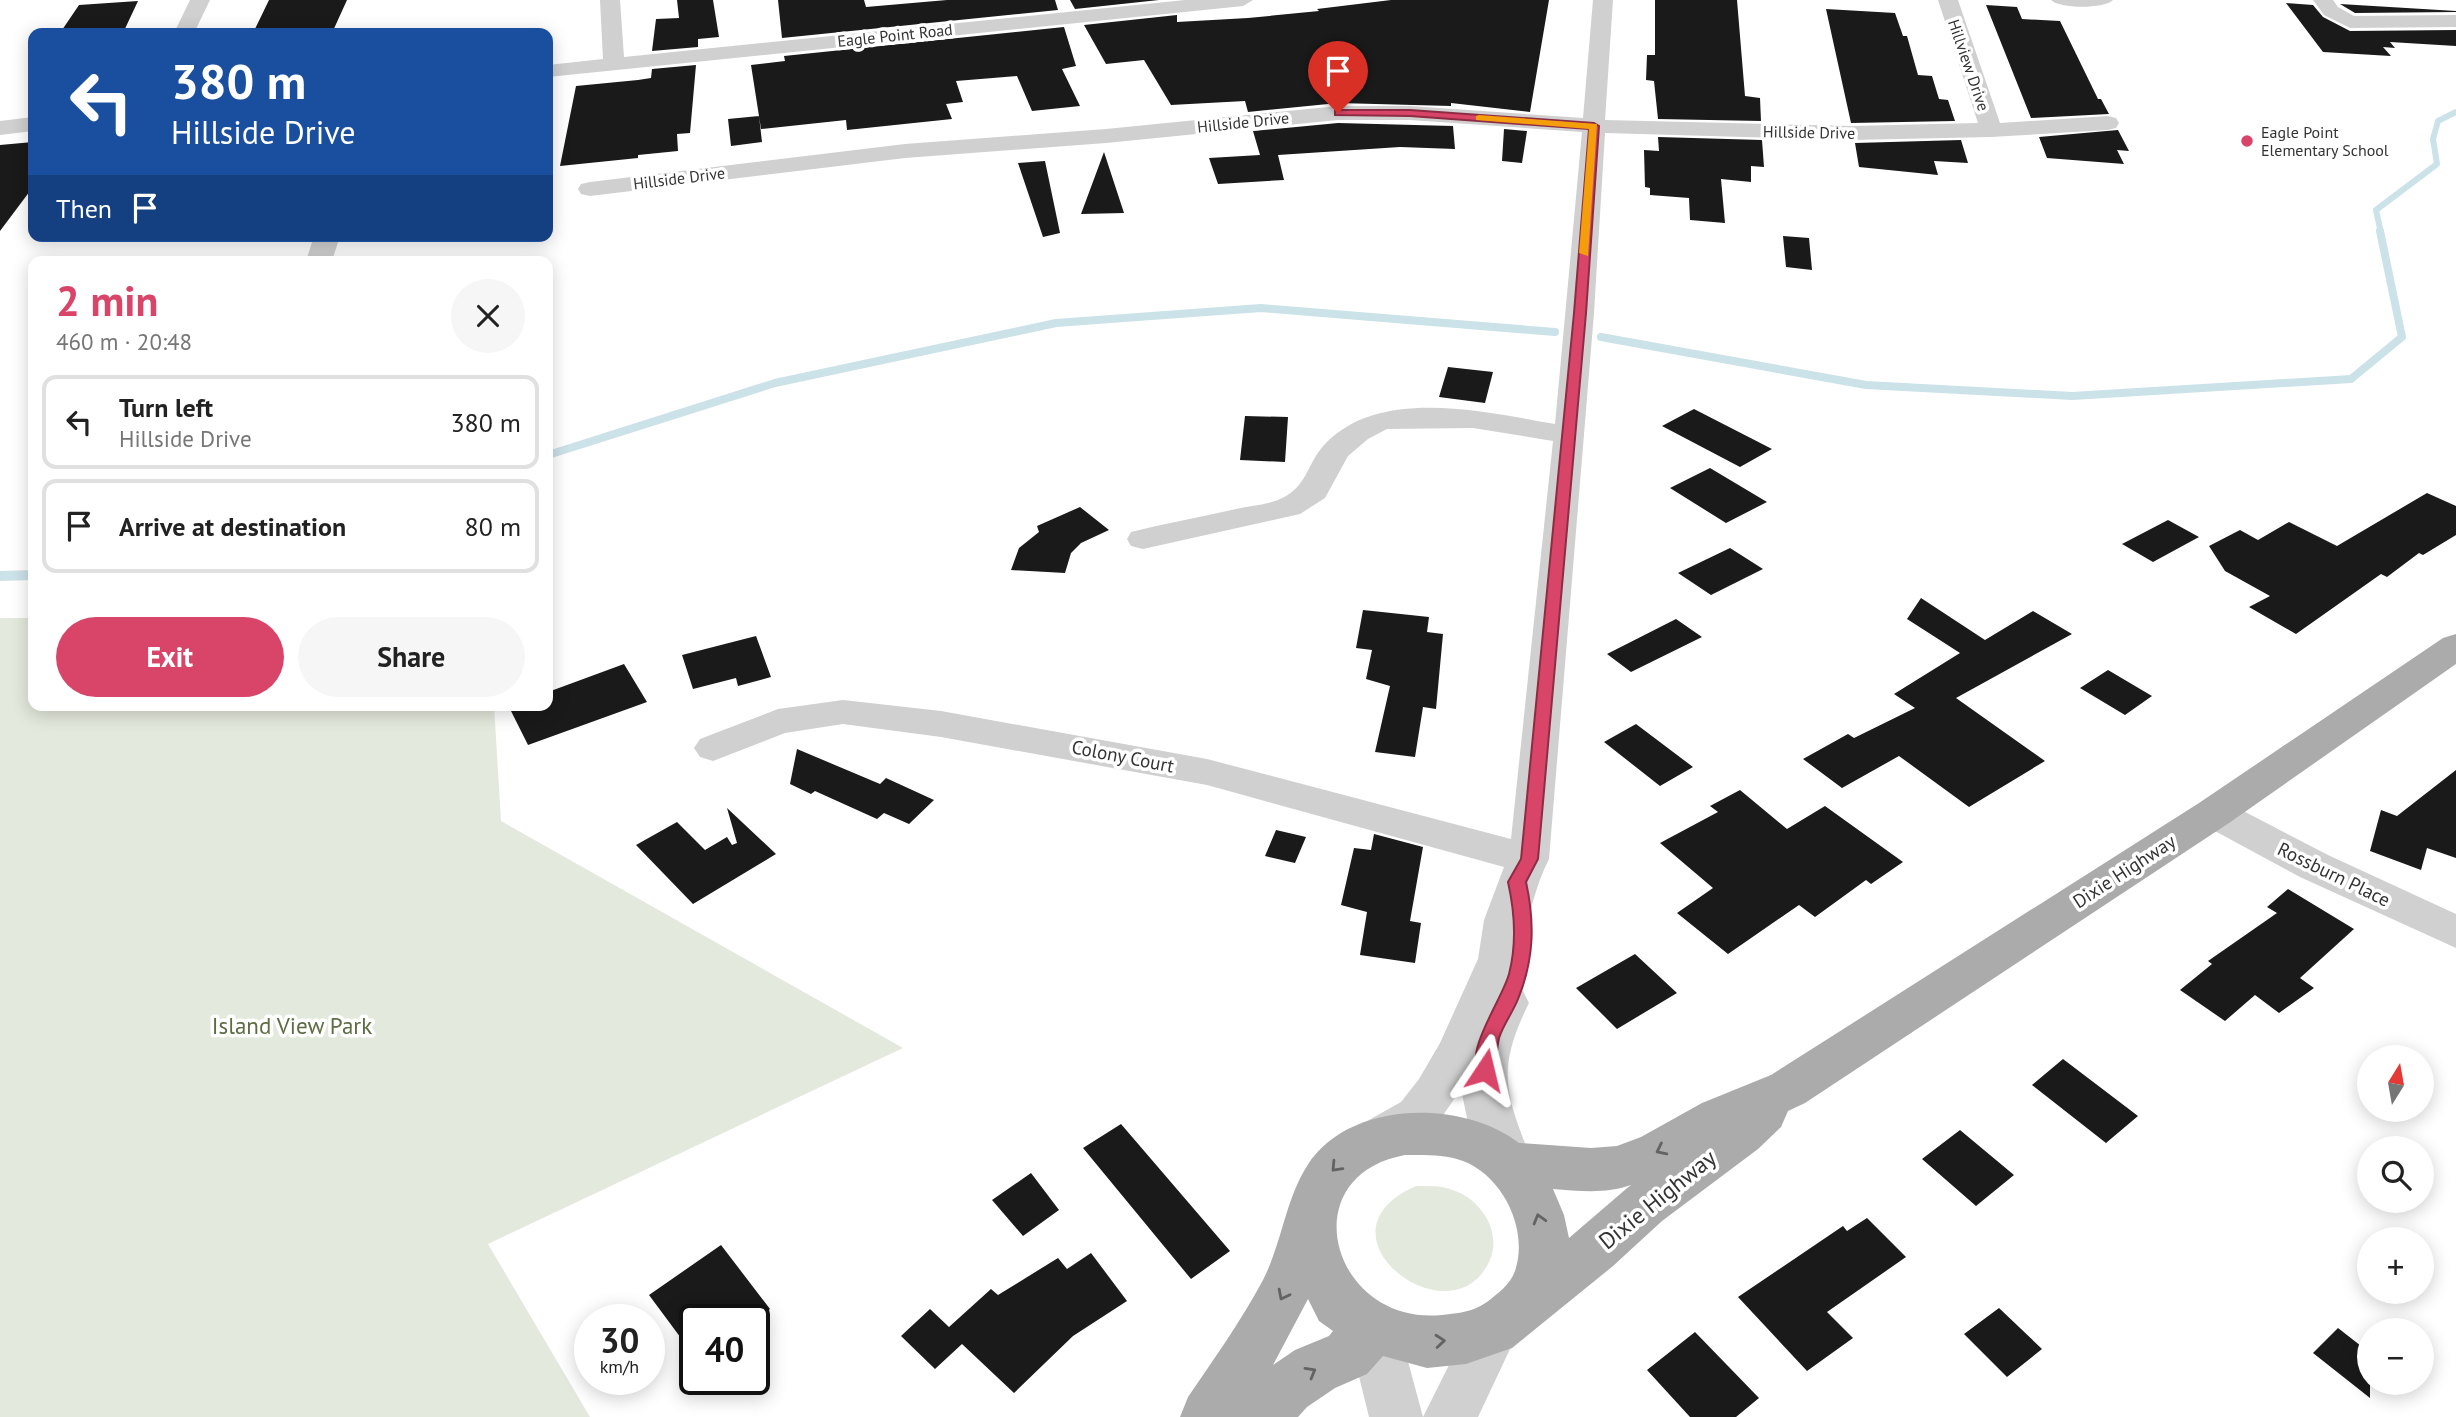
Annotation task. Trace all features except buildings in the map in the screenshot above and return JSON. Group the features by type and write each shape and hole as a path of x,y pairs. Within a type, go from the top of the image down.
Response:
{"main road":[{"name":"Dixie Highway","path":"1509,1164 1568,1170 1618,1168 1659,1152 1719,1118 1788,1089 2214,813 2456,646"},
{"name":"Dixie Highway","path":"1313,1207 1311,1239 1321,1272 1338,1303 1374,1328 1427,1342 1466,1338 1508,1318 1595,1249 1644,1205 1741,1134 1788,1089"},
{"name":"Dixie Highway","path":"1208,1417 1265,1330 1292,1278 1313,1207 1326,1178 1347,1155 1376,1139 1409,1132 1443,1135 1482,1146 1509,1164 1534,1202 1545,1238 1541,1274 1508,1318"},
{"path":"1261,1417 1287,1388 1315,1369 1348,1355 1374,1328"}],"street":[{"path":"186,28 200,0"},
{"path":"610,0 614,64"},
{"name":"Eagle Point Road","path":"553,70 1243,0"},
{"path":"1509,1164 1486,1102 1485,1070 1490,1036 1508,1001 1518,973 1525,916 1523,871 1580,313 1603,0"},
{"name":"Hillview Drive","path":"1948,0 1991,130"},
{"path":"2061,0 2103,0"},
{"path":"2322,0 2331,11 2350,22 2456,21"},
{"name":"Hillside Drive","path":"590,189 905,151 1106,136 1338,113 1410,113 1594,126 1852,133 1991,130 2108,123"},
{"path":"0,128 28,125"},
{"path":"1143,539 1289,507 1314,491 1335,451 1357,433 1380,422 1417,418 1473,419 1567,435"},
{"name":"Colony Court","path":"713,748 778,722 843,712 941,724 1207,772 1523,871"},
{"name":"Rossburn Place","path":"2214,813 2314,866 2456,932"},
{"path":"1376,1139 1417,1116 1435,1093 1459,1050 1499,959 1505,920 1523,871"},
{"path":"1450,1417 1508,1318"},
{"path":"1374,1328 1396,1417"}],"green space":[{"name":"Island View Park","path":"0,618 28,618 28,711 494,711 501,821 903,1048 488,1244 574,1390 574,1395 577,1395 590,1417 0,1417"},
{"path":"1416,1186 1453,1190 1473,1201 1487,1219 1493,1251 1489,1262 1470,1284 1446,1291 1420,1286 1397,1272 1381,1252 1376,1230 1386,1206"}],"waterway":[{"path":"2381,233 2376,210 2437,164 2433,139 2438,121 2456,112"},
{"path":"1601,337 1866,385 2072,396 2351,379 2402,337 2380,231"},
{"path":"553,453 775,383 1056,323 1261,308 1555,332"},
{"path":"0,576 28,575"}],"slow traffic":[{"path":"1479,118 1594,126 1584,253"}],"place":[{"name":"Eagle Point Elementary School","path":"2247,141"}],"route":[{"path":"1338,113 1410,113 1594,126 1580,313 1529,859 1517,882 1525,916 1518,973 1508,1001 1490,1036 1485,1070"}]}
